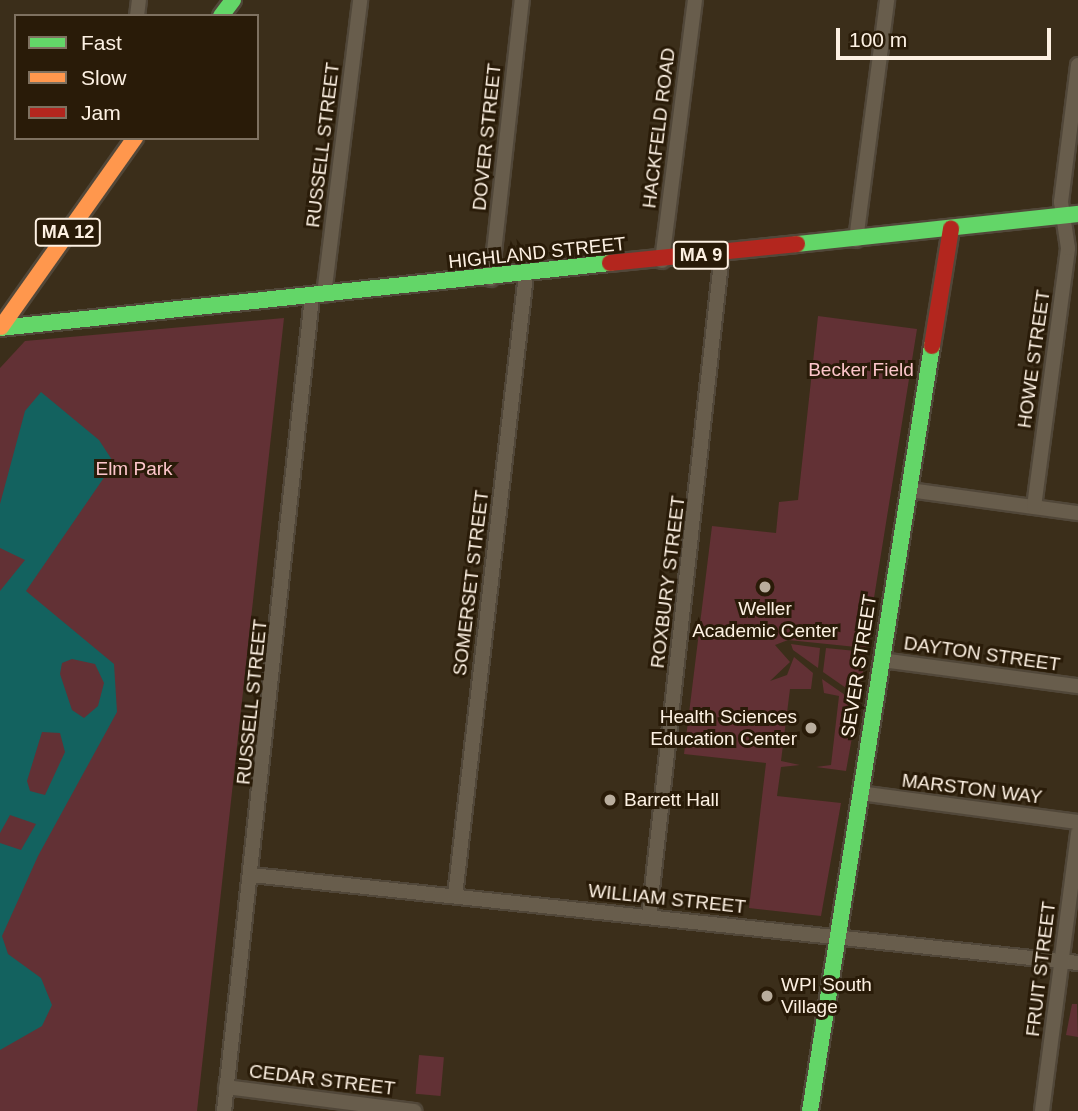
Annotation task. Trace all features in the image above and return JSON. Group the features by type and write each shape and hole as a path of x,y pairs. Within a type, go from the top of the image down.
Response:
{"main road":[{"name":"MA 12","path":"0,327 131,141"},
{"name":"HIGHLAND STREET","path":"0,327 491,279 1072,215"},
{"name":"SEVER STREET","path":"810,1111 951,229"}],"street":[{"name":"RUSSELL STREET","path":"224,1111 318,296 360,0"},
{"name":"DOVER STREET","path":"491,279 522,0"},
{"name":"HACKFELD ROAD","path":"662,261 695,0"},
{"path":"856,240 887,0"},
{"name":"HOWE STREET","path":"1034,507 1072,215 1061,202 1078,65"},
{"name":"ROXBURY STREET","path":"649,917 722,253"},
{"name":"SOMERSET STREET","path":"455,896 526,275"},
{"path":"909,490 1078,513"},
{"name":"DAYTON STREET","path":"882,660 1078,686"},
{"name":"MARSTON WAY","path":"860,793 1078,822"},
{"name":"FRUIT STREET","path":"1042,1111 1078,832"},
{"name":"WILLIAM STREET","path":"252,875 1078,963"},
{"name":"CEDAR STREET","path":"226,1087 414,1111"}],"green space":[{"name":"Becker Field","path":"818,316 917,329 866,648 788,640 775,645 790,662 770,681 787,675 794,657 813,673 811,689 790,689 781,761 800,765 781,767 777,796 841,803 821,916 749,908 766,763 684,754 712,526 776,533 779,502 798,500"},
{"name":"Elm Park","path":"284,318 197,1111 0,1111 0,368 25,341"},
{"path":"791,644 820,648 818,668 793,650"},
{"path":"826,648 866,652 859,697 823,672"},
{"path":"822,679 858,704 846,771 816,767 831,765 839,696 824,693"},
{"path":"1072,1004 1077,1004 1078,1037 1066,1035"},
{"path":"419,1055 444,1057 441,1096 416,1094"}],"water":[{"path":"41,392 99,440 114,463 26,591 114,664 117,712 38,856 2,936 8,954 41,978 52,1005 42,1026 0,1050 0,843 21,850 36,824 10,815 0,833 0,591 25,560 0,548 0,504 25,411","holes":["72,659 95,664 104,683 98,706 84,718 72,710 60,674 62,663","42,732 60,733 65,752 45,795 30,791 27,781"]}],"traffic: fast":[{"path":"222,14 233,0"},
{"path":"797,244 1078,214"},
{"path":"0,328 610,263"},
{"path":"810,1111 932,346"}],"traffic: slow":[{"path":"1,327 134,140"}],"traffic: jam":[{"path":"932,346 951,229"},
{"path":"610,263 797,244"}],"place":[{"name":"Weller Academic Center","path":"765,587"},
{"name":"Health Sciences Education Center","path":"811,728"},
{"name":"Barrett Hall","path":"610,800"},
{"name":"WPI South Village","path":"767,996"}]}
